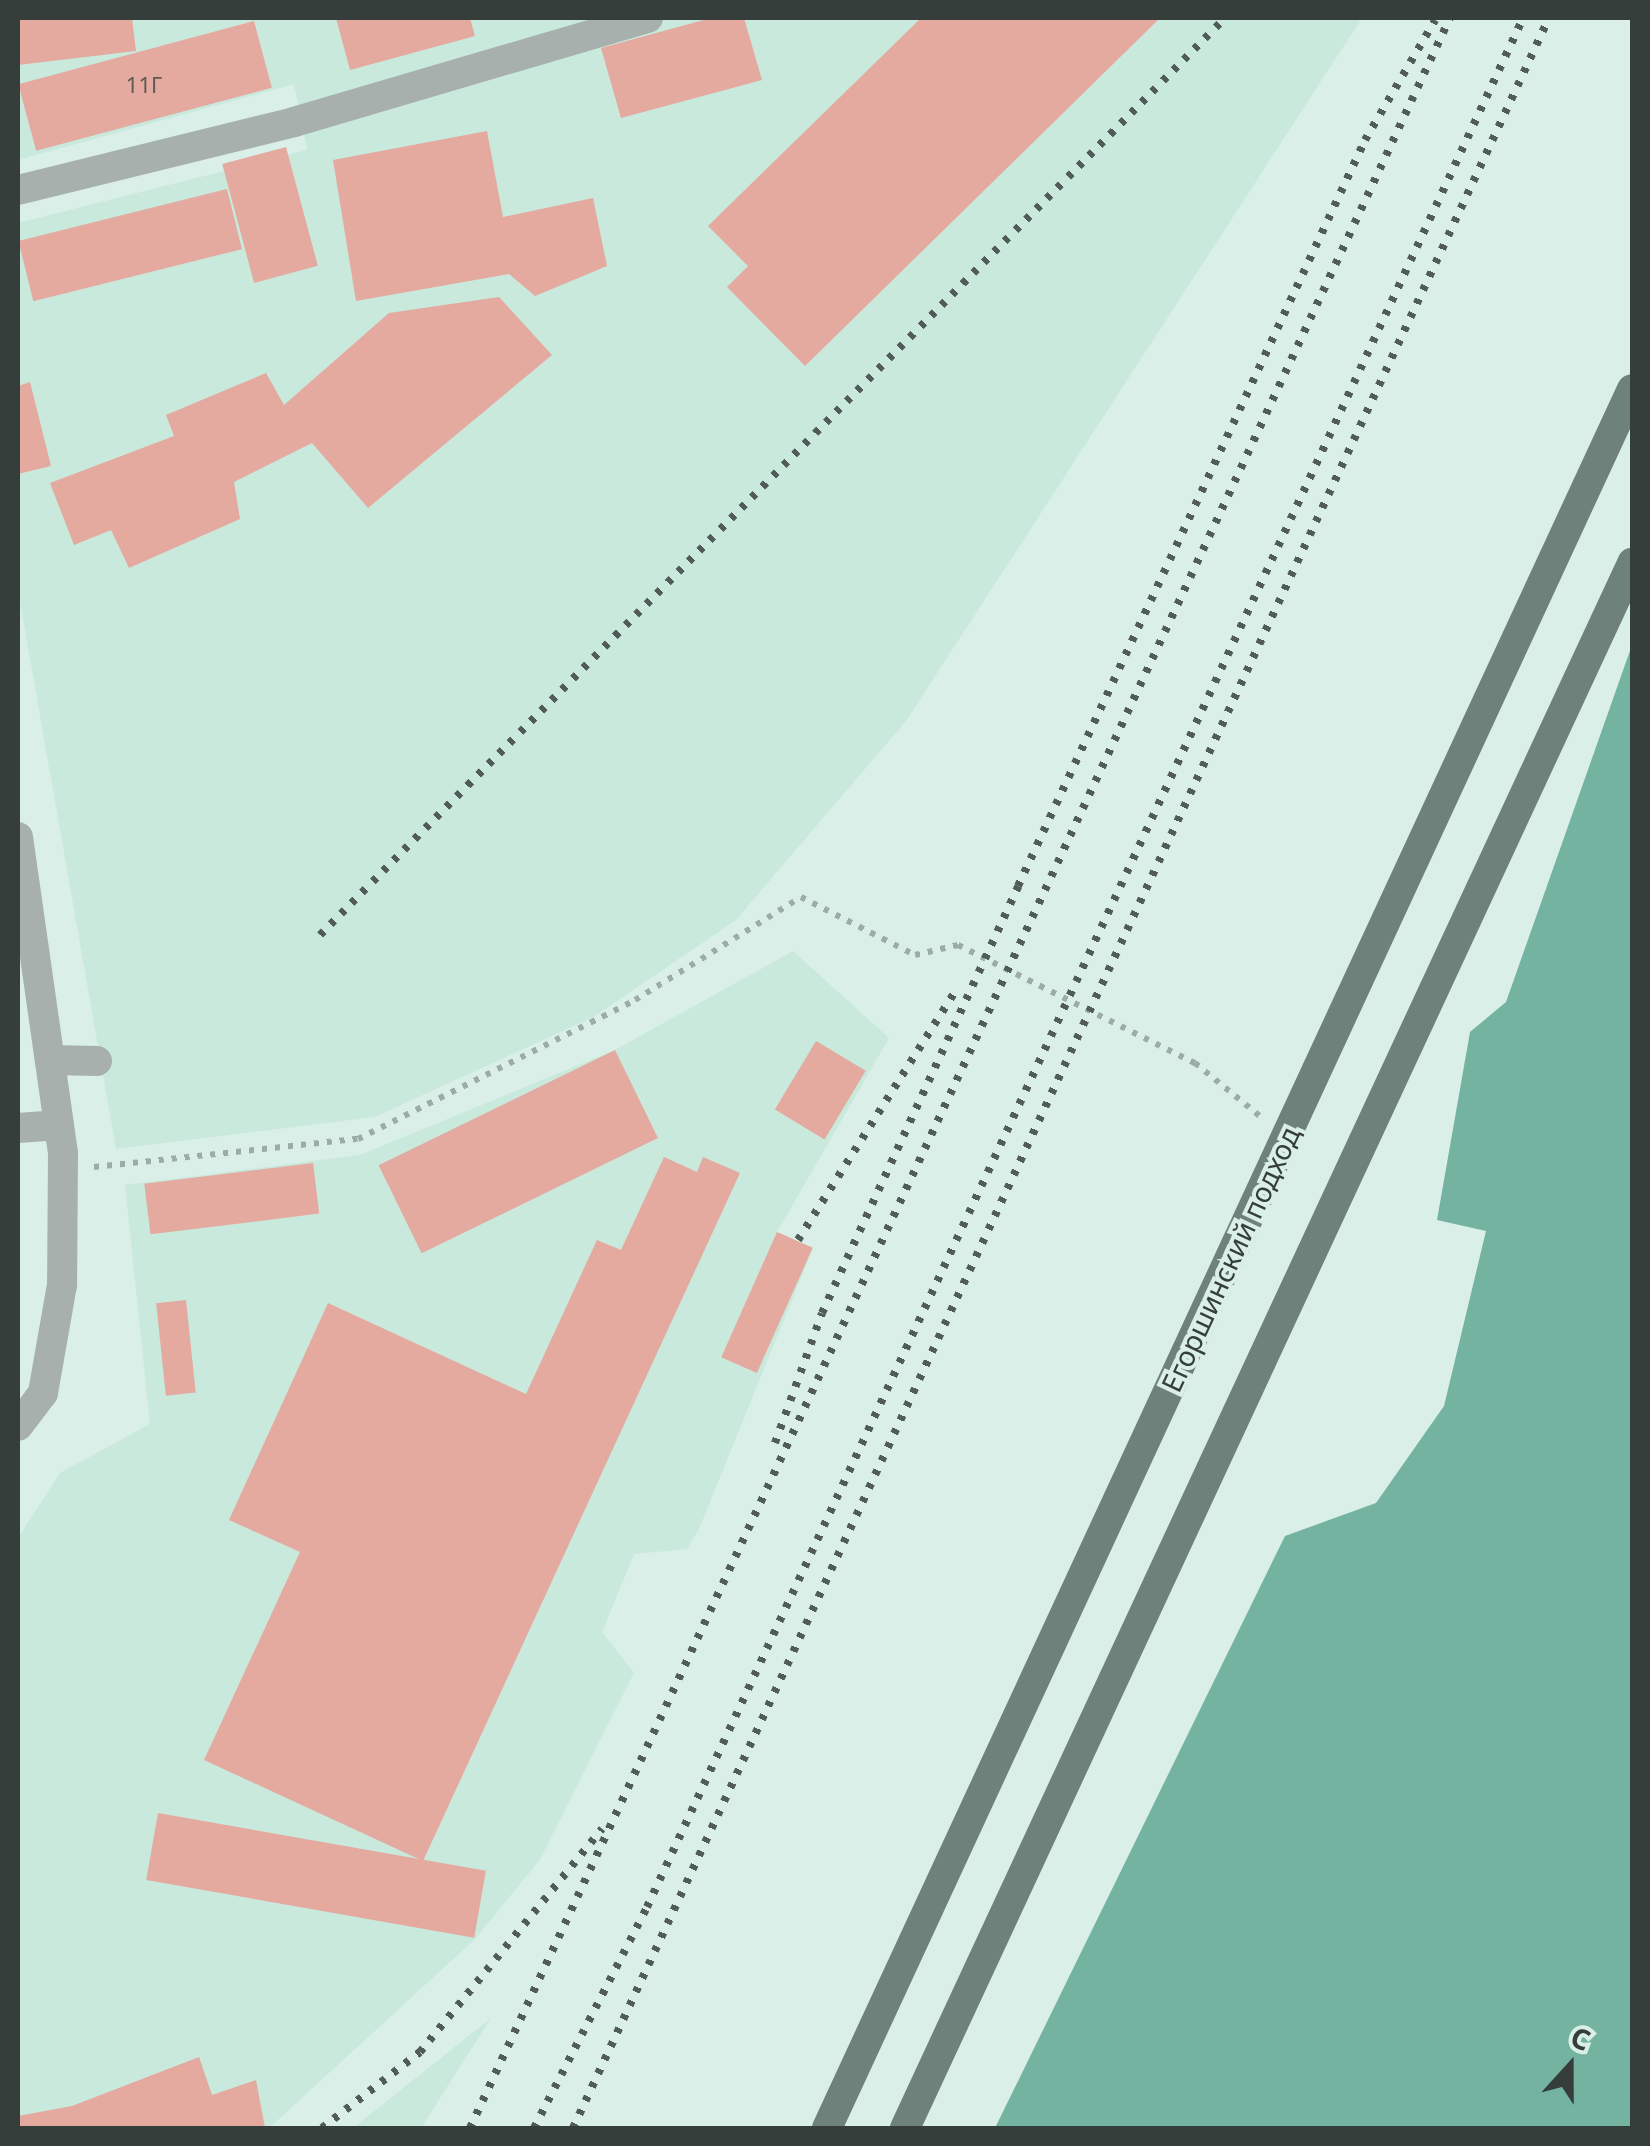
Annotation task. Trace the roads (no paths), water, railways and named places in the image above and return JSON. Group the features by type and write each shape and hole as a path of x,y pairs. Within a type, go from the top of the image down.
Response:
{"main road":[{"name":"Егоршинский подход","path":"828,2128 1632,389"},
{"path":"905,2128 1632,562"}],"street":[{"path":"18,190 294,122 648,18"},
{"path":"18,838 63,1170 62,1285 43,1393 18,1426"},
{"path":"50,1060 96,1061"},
{"path":"18,1128 59,1125"}],"railway":[{"path":"320,935 1225,18"},
{"path":"470,2128 1450,18"},
{"path":"534,2128 647,1907 1523,18"},
{"path":"573,2128 1549,18"},
{"path":"775,1443 822,1313 1018,886 1365,140 1435,20"},
{"path":"798,1240 958,987"},
{"path":"322,2128 420,2052 602,1829"}]}
